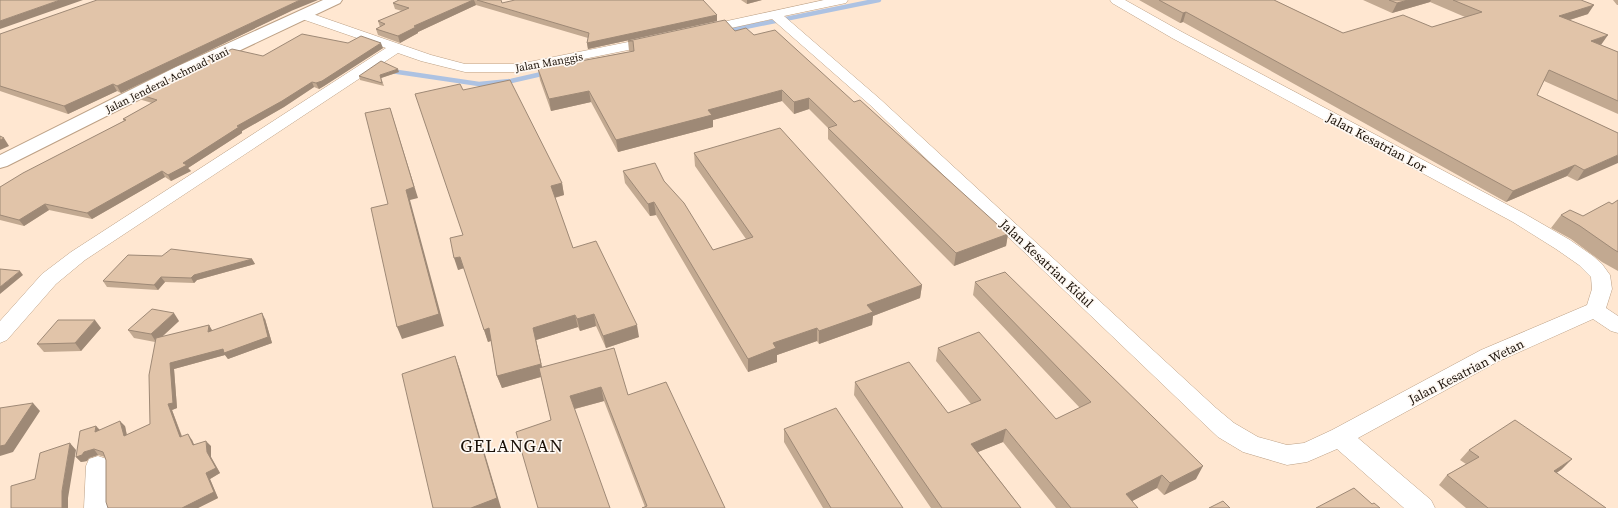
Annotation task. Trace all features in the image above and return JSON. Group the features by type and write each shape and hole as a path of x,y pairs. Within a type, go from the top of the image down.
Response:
{"main road":[{"name":"Jalan Jenderal Achmad Yani","path":"0,162 182,71 335,0"}],"street":[{"path":"690,33 842,0"},
{"name":"Jalan Kesatrian Lor","path":"1116,0 1177,35 1519,218 1565,246 1587,262 1600,275 1602,289 1599,303 1594,310"},
{"name":"Jalan Manggis","path":"304,15 396,48 464,68 519,68 667,38"},
{"name":"Jalan Kesatrian Kidul","path":"775,15 875,102 1226,430 1251,445 1287,454 1307,452 1340,437"},
{"path":"0,335 49,279 78,256 396,48"},
{"path":"1594,310 1618,326"},
{"name":"Jalan Kesatrian Wetan","path":"1340,437 1489,356 1594,310"},
{"path":"1340,437 1422,508"},
{"path":"98,466 98,508"}],"building":[{"path":"0,0 60,0 0,21"},
{"path":"97,0 300,0 117,86 113,84 64,106 0,86 0,34"},
{"path":"399,0 473,0 414,26 416,27 398,36 376,29 385,24 378,21 409,8 393,3"},
{"path":"477,0 501,0 502,3 515,0 703,0 717,15 587,43 589,33"},
{"path":"1159,0 1274,0 1343,33 1403,15 1432,27 1482,12 1453,0 1581,0 1594,5 1559,16 1608,35 1591,41 1618,52 1618,101 1549,70 1537,95 1618,133 1618,155 1584,170 1575,165 1513,191 1186,12 1183,13"},
{"path":"1389,0 1408,0 1397,3"},
{"path":"725,20 735,31 746,28 754,35 775,30 854,102 860,100 1008,234 956,253 828,128 837,125 809,98 794,102 782,90 708,110 712,115 616,140 589,91 549,99 538,69 634,51 633,41 628,41"},
{"path":"302,34 348,43 361,36 381,43 322,81 316,83 312,82 282,101 237,126 239,127 183,163 187,165 168,175 162,171 87,213 45,204 19,220 0,215 0,187 23,173 126,120 123,119 157,100 138,94 232,49 263,56"},
{"path":"381,61 398,69 380,75 382,83 359,76"},
{"path":"510,80 562,183 551,186 573,248 596,241 637,325 603,336 594,314 577,319 575,315 533,328 541,364 497,376 489,328 484,330 460,257 454,258 450,238 463,235 415,94 460,84 463,90"},
{"path":"390,108 414,187 406,190 439,314 397,327 371,208 388,204 365,113"},
{"path":"780,128 922,285 867,305 873,312 819,331 817,328 773,343 776,348 748,359 654,202 648,204 623,171 655,163 664,181 684,203 713,250 753,237 694,153"},
{"path":"1618,200 1618,252 1561,215 1570,210 1583,216 1609,202 1612,204"},
{"path":"171,249 252,259 194,275 191,278 161,277 154,285 103,281 128,255 162,256"},
{"path":"0,269 20,271 0,287"},
{"path":"1005,272 1203,466 1170,483 1162,475 1126,494 1138,508 1071,508 1006,429 971,444 1021,508 942,508 855,382 909,362 948,413 981,400 938,348 979,332 1056,419 1091,402 975,282"},
{"path":"152,309 174,313 151,334 128,330"},
{"path":"262,313 268,337 224,353 223,349 170,363 173,403 168,404 180,437 188,434 193,445 206,441 207,452 216,468 206,473 214,492 182,508 108,508 106,502 106,460 103,452 94,449 84,452 82,455 76,457 80,431 96,426 95,432 120,421 124,436 150,424 149,375 156,338 209,325 208,332"},
{"path":"58,320 95,320 75,343 37,344"},
{"path":"614,348 628,395 666,382 725,508 642,508 647,506 601,387 570,396 610,508 538,508 516,432 551,420 539,368"},
{"path":"455,356 497,498 471,508 433,508 402,374"},
{"path":"33,403 5,445 0,446 0,408"},
{"path":"836,408 903,508 831,508 784,429"},
{"path":"1515,420 1572,459 1554,471 1606,508 1488,508 1447,475 1479,457 1469,450"},
{"path":"70,443 62,491 62,508 11,508 11,486 35,479 40,453"},
{"path":"1354,488 1372,504 1374,503 1380,508 1316,508"},
{"path":"1223,501 1230,508 1209,508"}],"waterway":[{"path":"726,31 879,0"},
{"path":"391,71 479,84 511,81 546,73"}],"district":[{"name":"GELANGAN","path":"512,446"}]}
